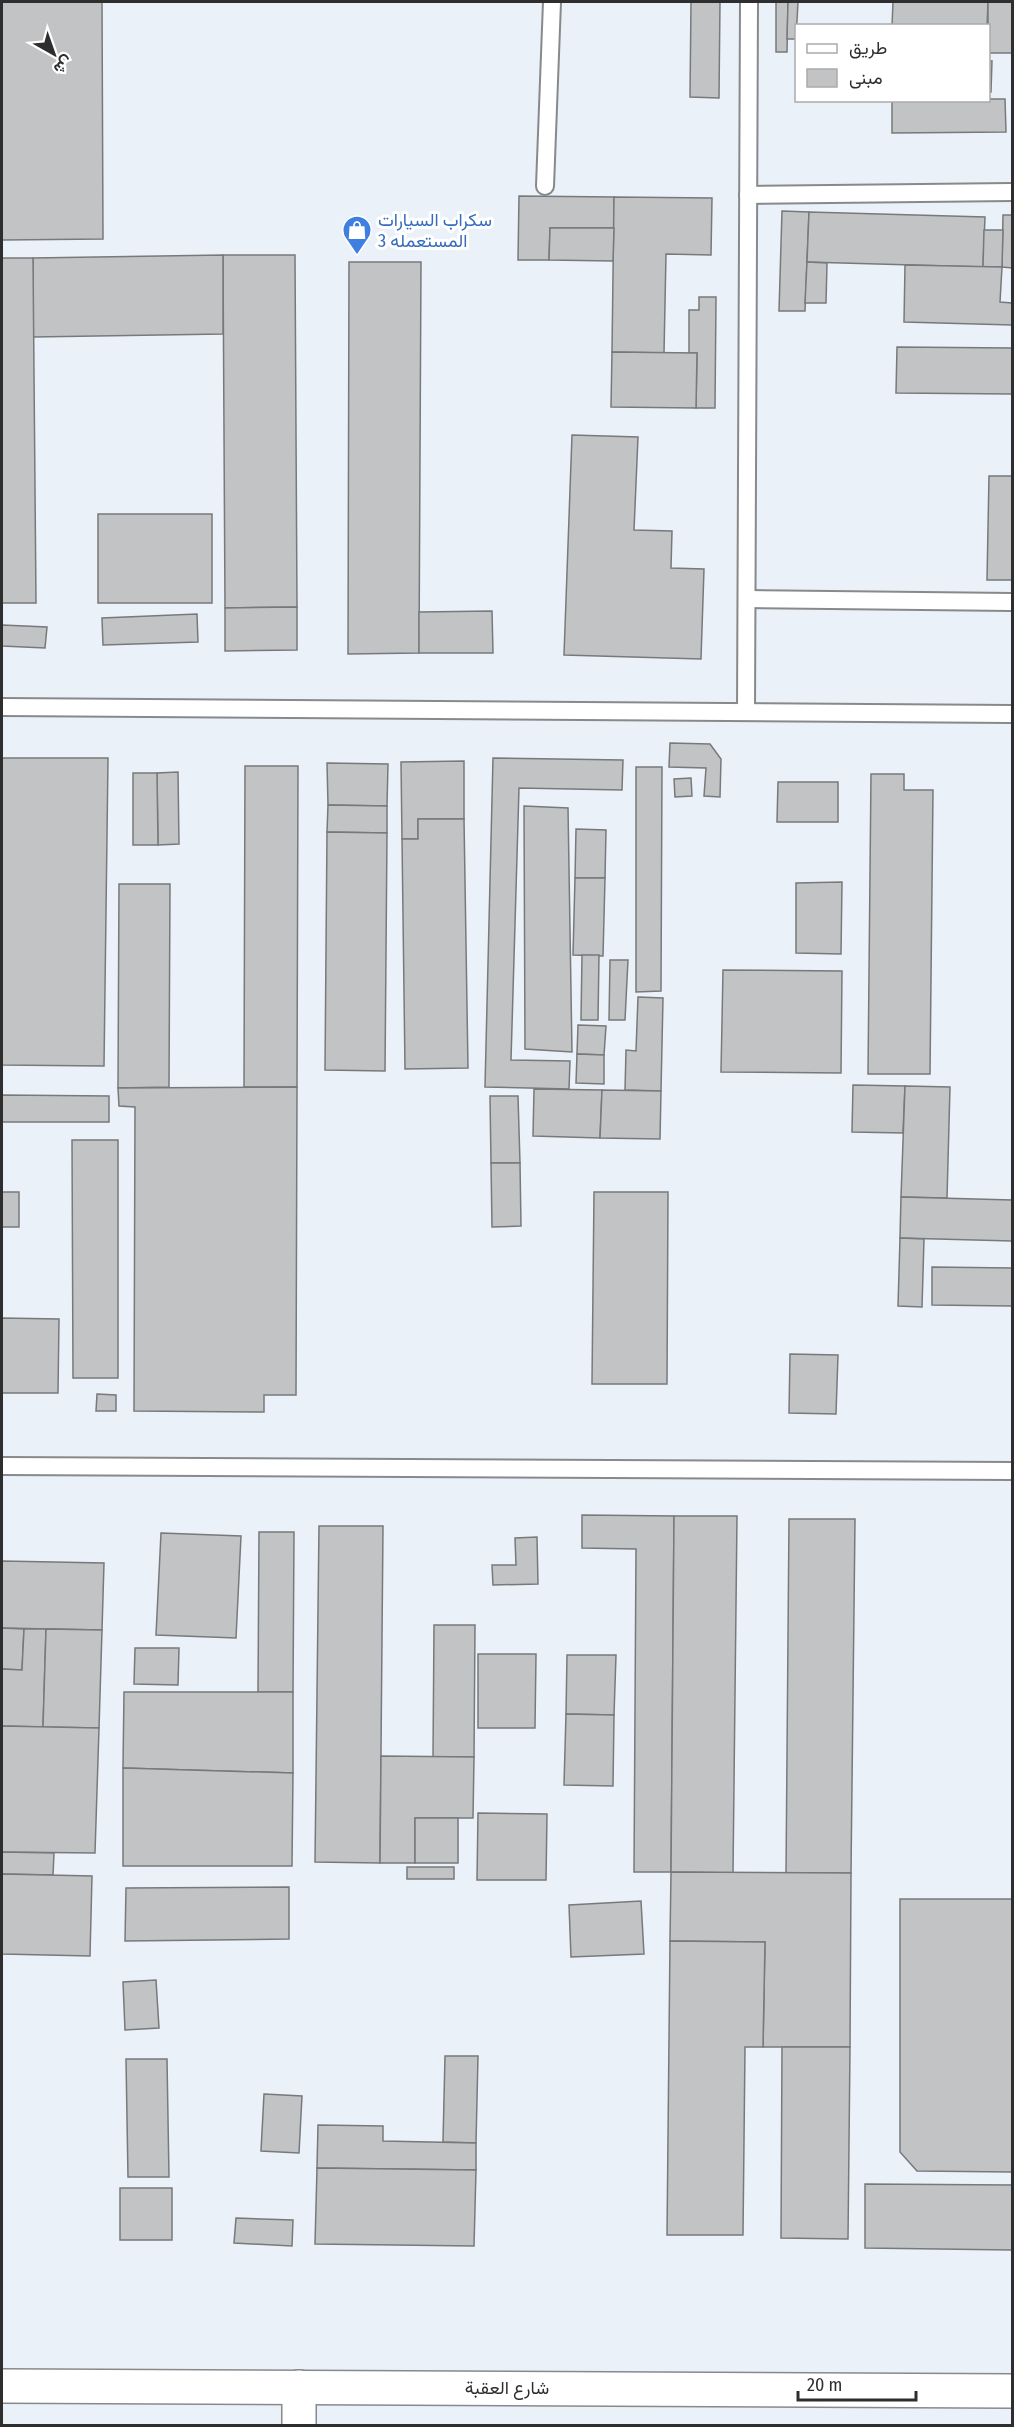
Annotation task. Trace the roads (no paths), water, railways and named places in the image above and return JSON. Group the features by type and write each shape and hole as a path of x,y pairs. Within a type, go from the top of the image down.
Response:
{"street":[{"name":"شارع العقبة","path":"2,2386 1012,2391"},
{"path":"299,2387 299,2426"}],"lane":[{"path":"545,186 552,2"},
{"path":"746,712 749,2"},
{"path":"748,195 1012,192"},
{"path":"747,599 1012,602"},
{"path":"2,707 1012,714"},
{"path":"2,1466 1012,1471"}],"place":[{"name":"سكراب السيارات المستعمله 3","path":"357,256"}]}
